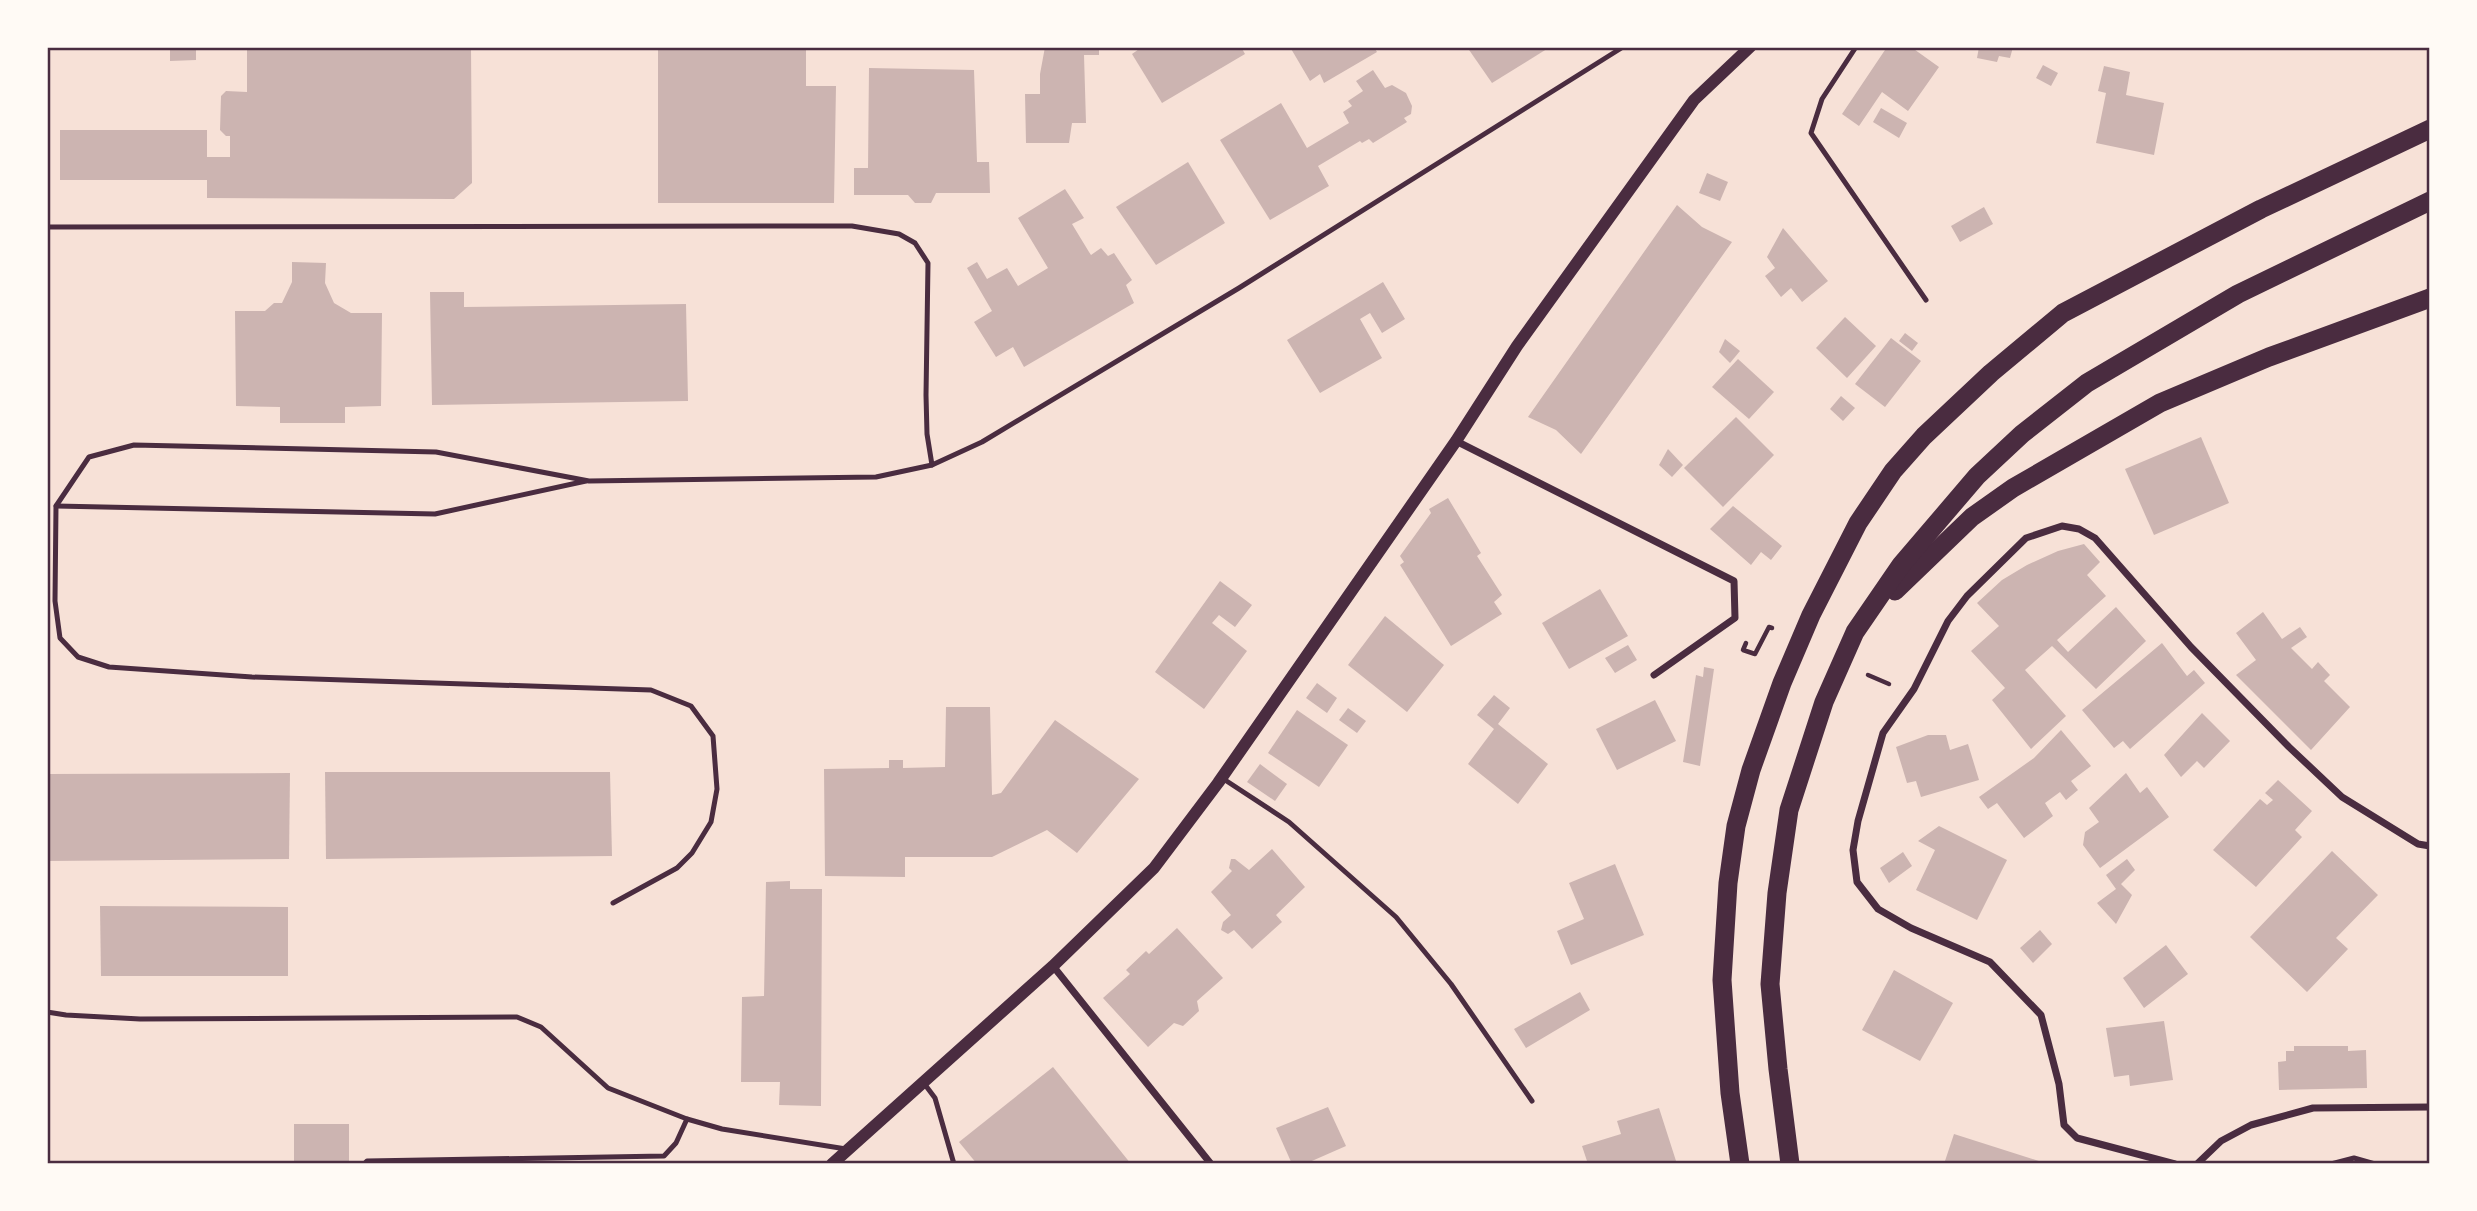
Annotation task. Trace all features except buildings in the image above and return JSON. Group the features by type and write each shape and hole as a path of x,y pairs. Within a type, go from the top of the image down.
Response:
{"highway":[{"path":"1740,1164 1730,1093 1722,980 1728,883 1736,826 1751,770 1782,683 1811,615 1858,523 1893,471 1924,436 1991,373 2063,313 2250,215 2430,130"},
{"path":"1790,1164 1770,984 1777,893 1789,810 1824,702 1855,632 1901,565 1970,484 2022,434 2087,383 2238,294 2430,201"},
{"path":"1855,632 1916,568 1972,517 2013,488 2088,443 2160,403 2257,362 2430,298"}],"street":[{"path":"832,1164 1053,966 1154,868 1222,778 1456,441 1517,346 1694,100 1750,47"},
{"path":"1456,441 1734,581 1735,618 1654,675"},
{"path":"2175,1164 2077,1138 2064,1125 2059,1084 2041,1015 1990,962 1911,928 1878,909 1857,882 1853,850 1858,821 1883,733 1914,689 1948,621 1967,596 2026,538 2062,526 2079,529 2095,538 2191,647 2342,797 2418,844 2430,846"},
{"path":"1053,966 1210,1164"},
{"path":"2197,1164 2221,1141 2251,1125 2313,1108 2430,1107"}],"lane":[{"path":"55,506 435,514 589,481 876,477 932,465 982,442 1239,288 1623,47"},
{"path":"1856,47 1822,99 1811,132 1926,300"},
{"path":"47,227 852,226 899,234 915,243 928,263 926,395 927,434 932,465"},
{"path":"589,481 436,452 134,445 89,457 55,506 55,601 60,638 78,657 109,667 252,677 651,690 691,706 713,736 718,789 711,822 692,853 677,868 613,903"},
{"path":"1222,778 1289,822 1396,917 1451,984 1532,1101"},
{"path":"47,1012 140,1019 517,1017 541,1027 608,1088 687,1119 722,1129 847,1149"},
{"path":"923,1082 935,1098 954,1164"},
{"path":"364,1164 367,1161 549,1161 664,1156 676,1143 687,1119"},
{"path":"2330,1164 2354,1158 2375,1164"}]}
